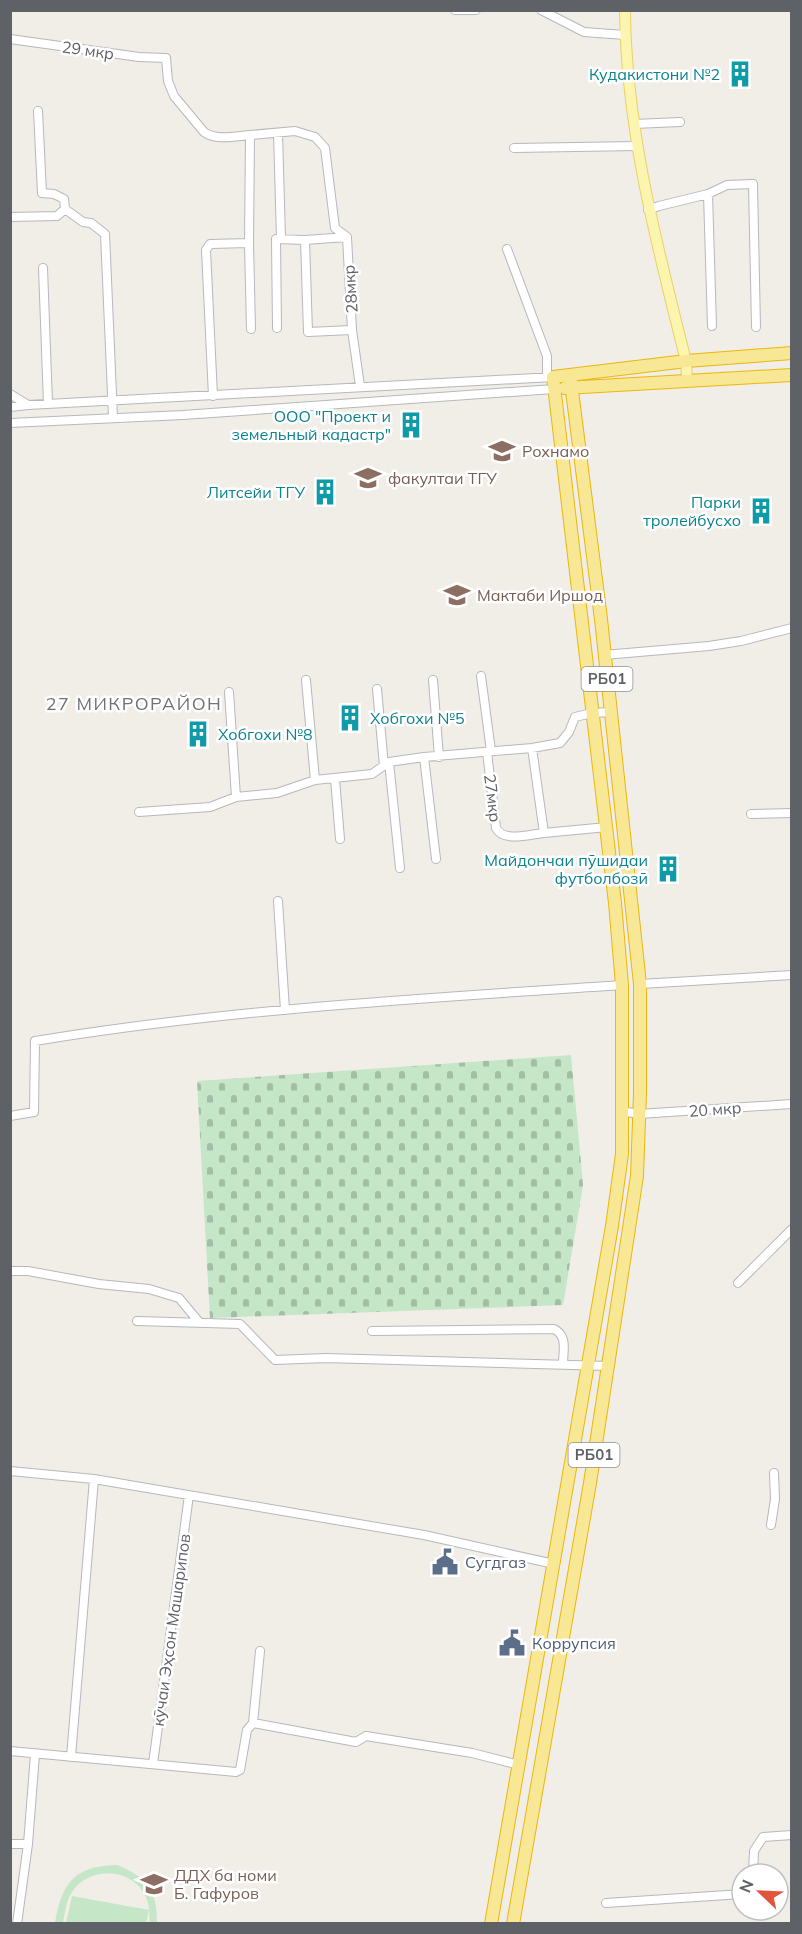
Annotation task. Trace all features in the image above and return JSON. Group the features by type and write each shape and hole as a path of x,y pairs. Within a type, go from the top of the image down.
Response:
{"highway":[{"path":"571,381 686,361 792,353"},
{"path":"552,381 687,380 792,375"},
{"name":"РБ01","path":"491,1923 612,1226 622,1154 622,986 607,827 552,381"},
{"name":"РБ01","path":"513,1923 579,1548 638,1176 640,984 611,712 571,381"},
{"path":"556,1546 561,1553 566,1555 571,1555 579,1548"},
{"path":"554,1564 563,1559 572,1563 575,1569"},
{"path":"507,1835 528,1838"}],"main road":[{"path":"625,10 625,35 637,146 648,210 686,361 687,380"}],"street":[{"path":"455,10 476,10"},
{"path":"541,10 584,32 625,35"},
{"name":"29 мкр","path":"10,39 139,57 166,58 168,81 174,96 209,136"},
{"path":"38,111 42,193 54,194 64,199 65,208 83,222 92,223 105,234 113,417"},
{"path":"634,123 680,122"},
{"name":"28мкр","path":"209,136 295,131 315,137 326,148 335,228 346,237 352,330 308,332 305,240"},
{"path":"278,133 281,239"},
{"path":"250,135 251,329"},
{"path":"514,148 637,146"},
{"path":"648,210 708,194 727,185 753,184 756,327"},
{"path":"708,194 712,326"},
{"path":"10,217 57,216 65,208"},
{"path":"277,328 276,239 305,240 346,237"},
{"path":"213,396 206,250 210,244 249,243"},
{"path":"507,249 547,356 552,381"},
{"path":"43,268 48,404"},
{"path":"352,330 360,386"},
{"path":"462,381 462,396"},
{"path":"10,407 413,383 552,381"},
{"path":"10,423 183,415 462,396 552,381"},
{"path":"413,383 413,399"},
{"path":"11,394 28,405"},
{"path":"604,655 741,641 792,628"},
{"name":"27мкр","path":"481,676 496,828 499,833 508,837 607,827"},
{"path":"306,680 315,780"},
{"path":"433,680 439,756"},
{"path":"377,689 400,868"},
{"path":"229,692 236,797"},
{"path":"592,713 611,712"},
{"name":"27мкр","path":"139,812 210,807 236,797 277,793 315,780 372,774 387,764 424,757 532,748 560,743 569,732 575,717 592,713"},
{"path":"532,748 544,833"},
{"path":"424,757 436,859"},
{"path":"335,779 340,839"},
{"path":"751,813 792,813"},
{"path":"278,901 285,1010"},
{"path":"640,984 792,975"},
{"path":"10,1116 34,1112 34,1041 176,1020 622,986"},
{"name":"20 мкр","path":"621,1111 639,1114 792,1104"},
{"path":"738,1282 792,1229"},
{"path":"10,1271 28,1271 99,1284 149,1289 179,1298 199,1323"},
{"path":"137,1321 240,1324 275,1360 326,1358 608,1366"},
{"path":"372,1332 554,1329 564,1338 563,1364"},
{"path":"10,1471 94,1479 189,1495 424,1536 554,1564"},
{"path":"771,1525 775,1499 774,1473"},
{"path":"71,1757 94,1479"},
{"name":"кӯчаи Эҳсон Машарипов","path":"153,1764 189,1495"},
{"path":"10,1751 236,1772 240,1770 247,1730 253,1723 260,1651"},
{"path":"253,1723 356,1742 366,1736 472,1754 519,1765"},
{"path":"17,1923 28,1844 35,1754"},
{"path":"754,1862 754,1851 763,1838 792,1835"},
{"path":"10,1844 28,1844"},
{"path":"606,1903 730,1895"}],"green space":[{"path":"571,1055 583,1185 563,1305 210,1318 197,1081"},
{"path":"117,1865 136,1875 149,1886 155,1902 157,1923 150,1923 147,1900 136,1884 118,1874 108,1873 98,1874 79,1884 68,1899 63,1923 55,1923 62,1897 72,1879 90,1869"},
{"path":"72,1896 149,1910 146,1923 66,1923"}],"place":[{"name":"Кудакистони №2","path":"740,74"},
{"name":"ООО \"Проект и земельный кадастр\"","path":"411,425"},
{"name":"Рохнамо","path":"502,451"},
{"name":"факултаи ТГУ","path":"368,478"},
{"name":"Литсейи ТГУ","path":"325,492"},
{"name":"Парки тролейбусхо","path":"761,511"},
{"name":"Мактаби Иршод","path":"457,595"},
{"name":"Хобгохи №5","path":"350,718"},
{"name":"Хобгохи №8","path":"198,734"},
{"name":"Майдончаи пӯшидаи футболбозӣ","path":"668,869"},
{"name":"Сугдгаз","path":"445,1562"},
{"name":"Коррупсия","path":"512,1643"},
{"name":"ДДХ ба номи Б. Гафуров","path":"154,1884"}],"district":[{"name":"27 МИКРОРАЙОН","path":"134,704"}]}
